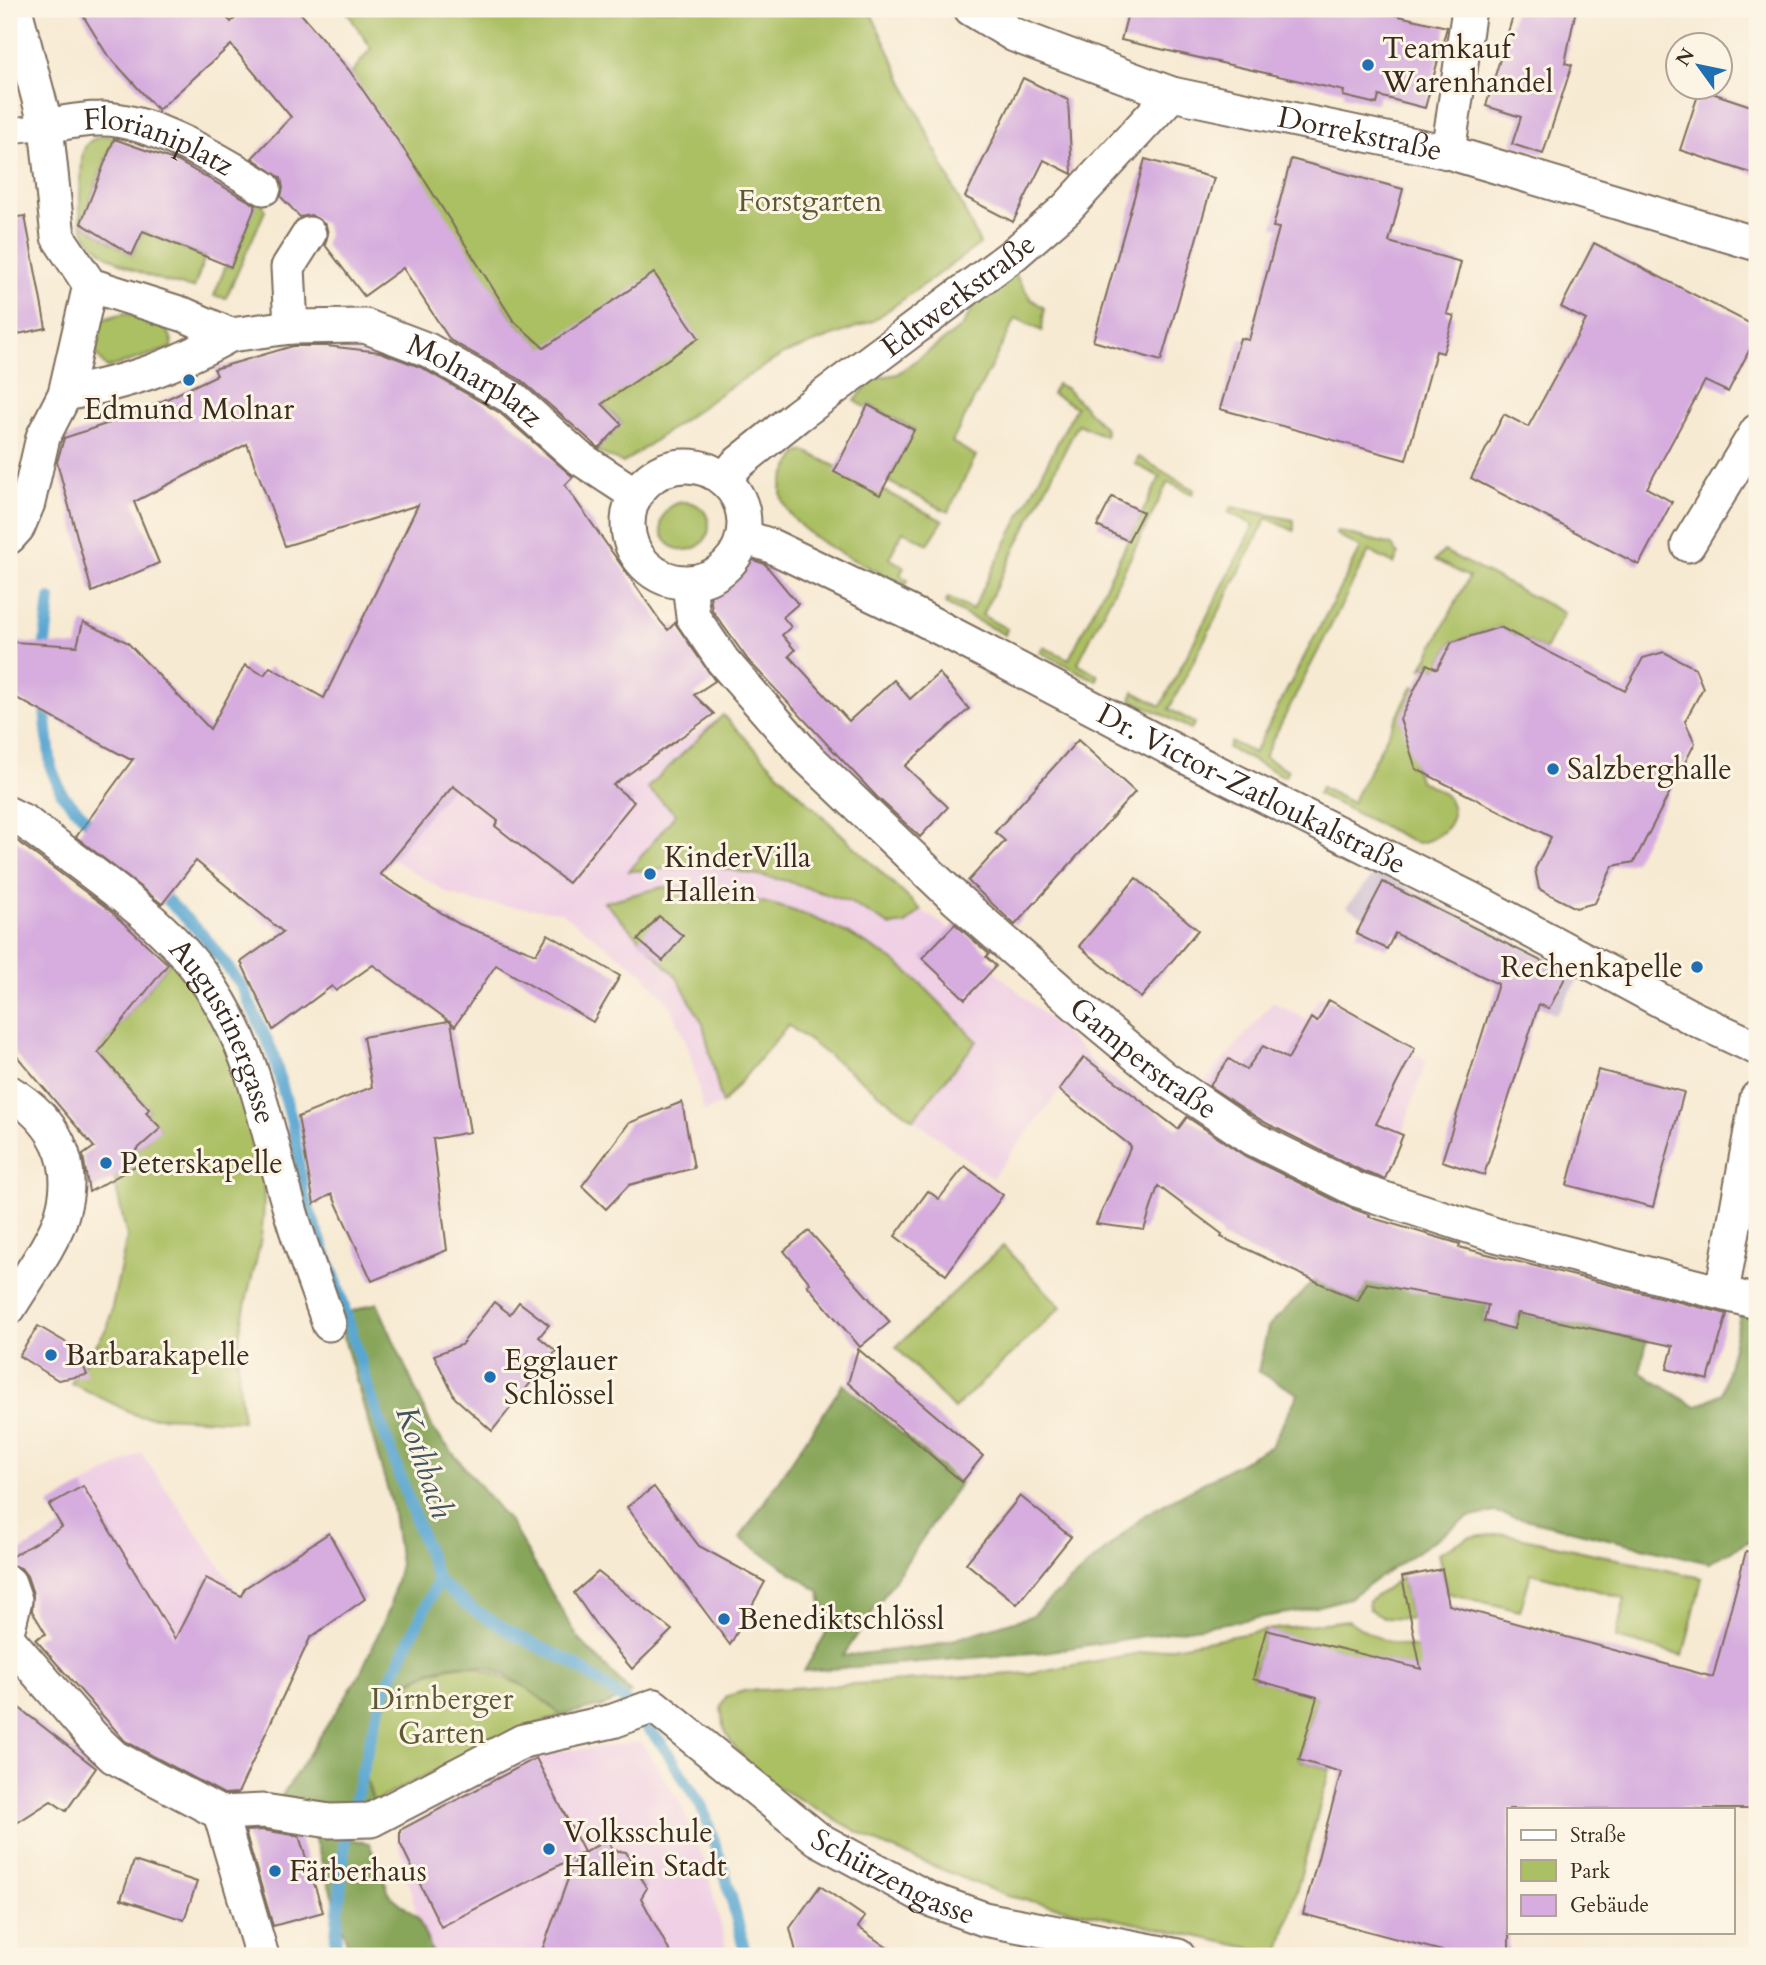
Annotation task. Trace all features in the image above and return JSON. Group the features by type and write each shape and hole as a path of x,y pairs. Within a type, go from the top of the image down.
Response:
{"street":[{"name":"Florianiplatz","path":"15,9 46,126 58,237 90,285"},
{"name":"Dorrekstraße","path":"971,9 1014,35 1172,94 1448,152 1757,244"},
{"path":"1448,152 1469,9"},
{"name":"Edtwerkstraße","path":"725,480 736,465 797,416 1014,254 1066,209 1172,94"},
{"name":"Florianiplatz","path":"46,126 102,118 158,131 226,164 264,188"},
{"path":"9,131 46,126"},
{"path":"291,327 288,267 309,234"},
{"path":"9,537 18,527 28,503 43,437 65,394 90,285 185,315 230,335"},
{"name":"Molnarplatz","path":"65,394 125,382 177,364 230,335 291,327 365,326 428,350 511,397 578,457 636,495"},
{"path":"1688,545 1757,431"},
{"path":"679,465 703,468 725,480 737,494 744,537 719,573 689,583 668,581 639,559 629,537 628,515 636,495 653,476 679,465"},
{"name":"Dr. Victor-Zatloukalstraße","path":"744,537 769,545 921,618 1198,763 1483,905 1693,1018 1757,1048"},
{"name":"Gamperstraße","path":"689,583 693,617 723,661 806,756 956,899 1091,1018 1176,1086 1254,1139 1357,1190 1496,1235 1757,1302"},
{"name":"Augustinergasse","path":"9,814 25,822 156,926 201,974 235,1026 255,1079 290,1212 329,1324"},
{"path":"9,1092 43,1116 62,1149 69,1184 62,1217 9,1308"},
{"path":"1722,1292 1757,1098"},
{"path":"9,1583 15,1600 9,1625"},
{"path":"9,1640 114,1757 220,1813 262,1956"},
{"name":"Schützengasse","path":"220,1813 264,1811 330,1821 371,1820 523,1741 613,1721 654,1706 818,1839 929,1899 984,1919 1178,1956"}],"shaded area":[{"name":"KinderVilla Hallein","path":"723,715 793,788 921,910 947,927 1088,1055 992,1178 788,1025 722,1104 704,1112 689,1049 671,1006 642,973 561,912 475,902 448,893 387,856 354,858 267,925 228,890 304,791 635,770"},
{"path":"1376,872 1581,975 1556,1015 1346,907"},
{"path":"1320,996 1426,1060 1387,1183 1319,1155 1242,1115 1201,1086 1273,1002 1306,1019"},
{"path":"141,1453 241,1596 312,1633 236,1798 105,1736 64,1664 53,1670 35,1639 45,1633 9,1571 9,1558 62,1527 49,1505"},
{"name":"Volksschule Hallein Stadt","path":"641,1742 680,1802 706,1865 728,1956 434,1956 418,1918 395,1833 534,1754"}],"green space":[{"name":"Forstgarten","path":"345,9 869,9 980,244 873,321 784,354 727,389 623,463 596,451 622,423 513,320 351,74 371,48"},
{"path":"115,136 81,222 83,152 89,142 95,139"},
{"path":"260,193 265,211 226,298 214,296 226,265 231,267"},
{"path":"82,223 132,255 143,231 205,257 194,288 146,275 111,258 87,235"},
{"path":"1014,273 1031,299 1044,308 1042,331 1016,318 952,442 976,456 948,512 887,481 914,429 869,405 867,408 855,401 872,379 897,374 962,327 975,303"},
{"path":"124,313 156,323 163,328 172,340 172,348 107,368 96,351 96,331 104,319"},
{"path":"1057,384 1067,389 1106,429 1105,436 1078,424 982,615 1007,629 1005,635 945,604 948,598 972,610 1076,407 1052,394"},
{"path":"805,451 943,521 928,544 903,531 889,558 904,567 900,575 908,580 906,585 830,547 794,520 784,504 781,488 798,453"},
{"path":"1139,457 1194,490 1192,494 1168,482 1078,663 1098,675 1097,681 1040,652 1043,647 1069,659 1160,477 1135,464"},
{"path":"685,502 702,509 709,526 702,543 685,550 668,543 661,526 668,509"},
{"path":"1232,507 1294,520 1294,531 1267,518 1169,709 1195,723 1191,729 1131,699 1134,692 1161,706 1254,525 1228,512"},
{"path":"1337,531 1392,545 1398,554 1394,564 1369,551 1264,757 1288,770 1285,777 1228,748 1231,742 1254,753 1361,548 1336,534"},
{"path":"1444,551 1564,613 1545,650 1500,627 1452,642 1437,669 1428,665 1422,668 1469,577 1435,560"},
{"path":"1413,686 1416,687 1415,767 1419,780 1448,798 1453,815 1446,829 1440,834 1416,843 1318,794 1321,787 1352,803"},
{"path":"723,715 793,788 921,910 906,924 891,926 849,902 787,881 712,866 629,871 676,814 647,788"},
{"path":"663,887 755,900 809,916 836,928 902,967 977,1041 913,1119 788,1025 722,1104 703,1024 676,976 604,902"},
{"path":"171,960 193,990 230,1055 255,1126 262,1163 264,1200 261,1237 238,1347 243,1421 138,1416 71,1383 108,1326 127,1237 114,1178 139,1164 132,1154 160,1128 146,1113 149,1109 98,1052"},
{"path":"1003,1246 1061,1307 954,1409 896,1347"},
{"path":"1314,1281 1358,1301 1367,1283 1490,1298 1484,1322 1514,1329 1518,1313 1647,1341 1640,1372 1696,1407 1722,1393 1740,1316 1757,1319 1757,1537 1709,1563 1495,1512 1467,1518 1349,1598 1300,1611 1045,1652 804,1671 826,1633 820,1592 740,1538 843,1384 960,1483 843,1656 936,1645 1031,1616 1146,1514 1271,1446 1298,1394 1258,1371 1268,1327"},
{"path":"377,1303 433,1429 511,1524 578,1638 631,1693 604,1706 561,1715 530,1690 506,1676 481,1667 448,1666 412,1680 384,1706 374,1723 363,1760 373,1802 338,1813 276,1805 360,1674 389,1610 400,1564 392,1505 339,1321 353,1311"},
{"path":"1506,1534 1702,1578 1683,1656 1616,1638 1625,1598 1531,1573 1520,1611 1447,1593 1438,1553 1470,1537"},
{"path":"1402,1577 1411,1619 1385,1618 1369,1609 1368,1602"},
{"path":"1348,1620 1386,1641 1430,1649 1438,1674 1266,1631 1253,1678 1317,1697 1299,1760 1330,1769 1279,1954 1007,1896 882,1845 761,1778 732,1744 723,1726 721,1706 727,1696 744,1691 1030,1673 1266,1630"},
{"name":"Dirnberger Garten","path":"470,1665 527,1687 561,1715 500,1738 373,1802 363,1759 367,1738 385,1704 398,1691 430,1673"},
{"path":"312,1830 369,1843 390,1895 418,1918 434,1956 351,1956"}],"building":[{"path":"79,9 219,9 231,22 245,9 297,9 349,70 420,173 513,320 544,348 654,273 699,338 602,404 622,424 599,448 521,380 450,340 403,268 364,296 325,245 328,234 326,225 311,215 300,217 281,197 281,178 252,158 291,117 231,45 158,110 106,53"},
{"path":"1129,9 1368,9 1447,27 1425,108 1379,96 1377,104 1343,96 1344,91 1121,40"},
{"path":"1515,9 1576,9 1565,63 1572,65 1543,154 1512,144 1521,117 1486,106"},
{"path":"1023,78 1068,100 1072,174 1044,160 1013,222 965,197"},
{"path":"1734,100 1757,108 1757,175 1680,150 1696,102"},
{"path":"114,139 177,161 256,205 231,267 143,231 132,255 81,223"},
{"path":"1145,159 1214,178 1161,361 1093,341"},
{"path":"1291,159 1403,189 1389,242 1461,262 1447,314 1454,316 1443,353 1436,351 1406,460 1220,409 1240,338 1249,340 1279,228 1273,227"},
{"path":"25,216 46,328 9,336 9,218"},
{"path":"1594,243 1757,327 1757,335 1728,392 1705,381 1647,488 1672,502 1639,565 1471,478 1504,414 1528,427 1586,320 1561,307"},
{"path":"293,346 327,346 380,352 420,367 500,413 573,477 565,485 661,622 668,630 675,623 715,681 694,695 714,714 613,785 634,802 568,883 495,826 498,821 453,786 380,874 459,924 536,954 548,934 620,976 593,1022 496,965 455,1026 451,1022 470,1132 433,1139 447,1250 372,1281 332,1194 314,1204 298,1117 372,1087 363,1037 449,1021 373,965 336,991 332,986 273,1030 241,962 283,932 196,861 162,904 76,837 133,759 9,694 14,642 77,646 83,622 127,642 210,729 245,665 264,675 270,667 324,698 418,505 285,546 247,444 134,502 159,563 92,592 57,462 64,438 133,415 217,375 214,369"},
{"path":"868,405 914,430 880,495 834,472"},
{"path":"1112,497 1143,512 1128,541 1097,526"},
{"path":"750,559 765,564 798,604 783,617 791,627 782,635 795,650 789,656 849,721 894,680 910,699 939,673 969,709 905,766 948,807 920,837 877,797 748,660 712,610 710,594"},
{"name":"Salzberghalle","path":"1500,627 1625,691 1643,658 1664,652 1695,668 1703,688 1685,721 1695,743 1634,862 1613,866 1595,903 1576,908 1539,889 1535,869 1551,837 1416,769 1400,719 1427,664 1437,669 1452,642"},
{"path":"1078,740 1135,792 1015,925 968,881 1005,841 995,832"},
{"path":"9,835 107,908 168,964 98,1052 149,1109 146,1113 161,1128 132,1154 139,1164 89,1192 83,1155 94,1147 9,1047"},
{"path":"1136,878 1198,930 1141,998 1079,946"},
{"path":"1383,882 1567,974 1549,1009 1539,1004 1484,1175 1442,1161 1498,984 1395,933 1387,949 1356,934"},
{"path":"659,916 683,936 663,961 638,940"},
{"path":"955,924 989,954 986,957 996,966 965,999 922,958"},
{"path":"1329,1000 1415,1048 1376,1124 1403,1135 1385,1179 1364,1172 1264,1122 1209,1086 1229,1059 1246,1070 1263,1046 1288,1059 1311,1018 1317,1022"},
{"path":"1084,1057 1178,1129 1187,1117 1245,1156 1348,1207 1370,1215 1369,1217 1460,1244 1459,1247 1727,1314 1708,1380 1667,1369 1673,1346 1518,1313 1514,1329 1484,1321 1488,1305 1367,1283 1358,1301 1221,1237 1222,1234 1158,1186 1144,1230 1096,1224 1131,1146 1059,1090"},
{"path":"1598,1070 1684,1092 1653,1207 1567,1185"},
{"path":"682,1102 694,1168 629,1185 606,1209 582,1186 629,1123"},
{"path":"965,1166 1003,1195 946,1275 895,1236 928,1191 939,1199"},
{"path":"809,1231 890,1322 860,1347 807,1285 810,1283 784,1251"},
{"name":"Egglauer Schlössel","path":"494,1302 510,1314 519,1302 549,1325 539,1337 556,1351 492,1431 455,1398 434,1355 461,1345"},
{"name":"Barbarakapelle","path":"38,1326 77,1349 87,1375 58,1380 19,1356"},
{"path":"858,1349 983,1456 962,1482 848,1383"},
{"path":"83,1486 175,1639 206,1578 241,1596 245,1588 329,1533 365,1599 310,1638 238,1793 224,1794 125,1741 35,1639 46,1634 32,1611 33,1594 27,1576 21,1568 9,1564 9,1558 62,1527 49,1505"},
{"path":"654,1487 699,1546 765,1582 730,1645 627,1507"},
{"path":"1020,1496 1071,1537 1017,1604 966,1563"},
{"path":"1746,1551 1757,1552 1757,1809 1507,1808 1509,1956 1461,1956 1303,1914 1341,1772 1299,1760 1317,1697 1253,1679 1266,1630 1421,1669 1402,1577 1442,1569 1449,1605 1713,1677"},
{"path":"598,1572 672,1630 632,1669 601,1632 574,1593"},
{"path":"9,1700 96,1768 66,1811 51,1801 9,1828"},
{"name":"Volksschule Hallein Stadt","path":"536,1758 584,1852 441,1927 400,1843 400,1830"},
{"name":"Färberhaus","path":"263,1830 299,1836 323,1912 273,1926 245,1831"},
{"path":"607,1840 612,1850 626,1852 647,1888 641,1898 672,1956 540,1956 576,1857"},
{"path":"134,1861 197,1882 184,1920 121,1899"},
{"path":"820,1886 865,1917 858,1927 899,1956 797,1956 790,1928"}],"waterway":[{"name":"Kothbach","path":"43,661 50,599"},
{"name":"Kothbach","path":"44,700 51,768 62,794 98,832"},
{"name":"Kothbach","path":"166,899 204,936 241,985 272,1051 292,1122 304,1197 337,1284 370,1394 438,1581 472,1609 519,1637 571,1662 623,1699 662,1744 702,1807 726,1877 746,1956"},
{"path":"334,1956 345,1840 372,1732 385,1690 438,1581"}],"place":[{"name":"Teamkauf Warenhandel","path":"1368,65"},
{"name":"Edmund Molnar","path":"189,380"},
{"name":"Salzberghalle","path":"1553,769"},
{"name":"KinderVilla Hallein","path":"650,874"},
{"name":"Rechenkapelle","path":"1697,967"},
{"name":"Peterskapelle","path":"106,1163"},
{"name":"Barbarakapelle","path":"51,1355"},
{"name":"Egglauer Schlössel","path":"490,1377"},
{"name":"Benediktschlössl","path":"724,1619"},
{"name":"Volksschule Hallein Stadt","path":"549,1849"},
{"name":"Färberhaus","path":"275,1871"}]}
